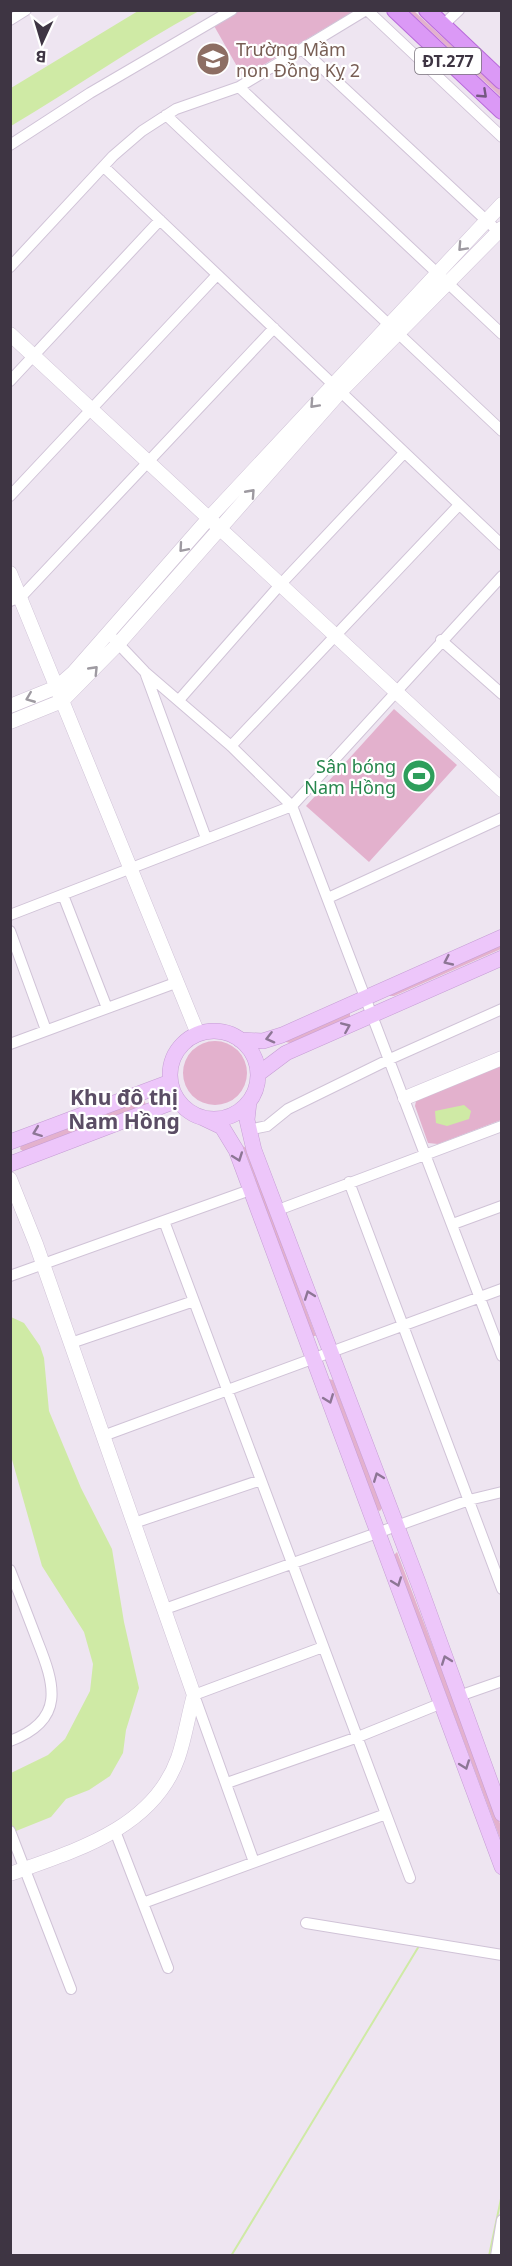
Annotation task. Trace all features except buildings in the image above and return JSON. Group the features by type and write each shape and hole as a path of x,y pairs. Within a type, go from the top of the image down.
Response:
{"main road":[{"name":"ĐT.277","path":"395,10 501,111"},
{"name":"ĐT.277","path":"427,10 501,81"},
{"path":"501,937 280,1036 262,1041 240,1040 220,1032 198,1034 185,1043 175,1056 170,1082 178,1100 188,1111 217,1124 225,1131 236,1150 379,1532 501,1868"},
{"path":"258,1074 286,1053 501,958"},
{"path":"201,1117 225,1118 238,1112 249,1102 256,1089 258,1074 251,1052 240,1040"},
{"path":"10,1142 170,1082"},
{"path":"10,1164 178,1100"},
{"path":"249,1102 248,1130 501,1814"}],"street":[{"path":"10,20 26,10"},
{"path":"10,145 90,93 232,10"},
{"path":"10,267 104,167 142,131 166,115 239,87 366,10 501,137"},
{"path":"443,25 459,10"},
{"path":"303,50 500,232 442,278"},
{"path":"239,87 501,334"},
{"path":"166,115 501,431"},
{"path":"104,167 501,545"},
{"path":"10,722 62,701 209,518 442,278 501,204"},
{"path":"10,381 160,220"},
{"path":"10,496 217,275"},
{"path":"16,599 274,328"},
{"path":"10,334 501,790"},
{"path":"10,706 57,687 114,638 220,528 337,388"},
{"path":"179,700 279,586 404,453"},
{"path":"231,746 459,505"},
{"path":"10,573 16,599 57,687 198,1034"},
{"path":"10,915 292,806 501,576"},
{"path":"114,638 145,672 231,746 292,806 453,1224 501,1356"},
{"path":"441,640 501,694"},
{"path":"145,672 206,838"},
{"path":"328,898 501,818"},
{"path":"63,895 107,1008"},
{"path":"10,931 46,1030"},
{"path":"10,1044 178,982"},
{"path":"248,1130 267,1126 288,1109 390,1059 501,1009"},
{"path":"405,1098 501,1058"},
{"path":"278,1210 501,1126"},
{"path":"10,1179 43,1265 254,1862"},
{"path":"349,1182 405,1326 501,1589"},
{"path":"10,1276 250,1190"},
{"path":"453,1224 501,1206"},
{"path":"164,1221 410,1878"},
{"path":"103,1436 331,1354 501,1289"},
{"path":"70,1343 194,1301"},
{"path":"134,1523 261,1480"},
{"path":"165,1609 396,1525 469,1500 501,1492"},
{"path":"10,1570 50,1673 53,1690 51,1705 42,1723 28,1735 10,1742"},
{"path":"194,1695 323,1647"},
{"path":"459,1696 501,1681"},
{"path":"10,1874 88,1844 115,1831 143,1812 164,1785 177,1759 194,1695"},
{"path":"227,1783 358,1737 442,1703"},
{"path":"187,1722 195,1716 203,1720"},
{"path":"143,1903 386,1814"},
{"path":"10,1831 71,1989"},
{"path":"115,1831 168,1968"},
{"path":"306,1923 501,1955"},
{"path":"496,2256 501,2220"}],"shaded area":[{"path":"138,11 199,11 11,126 11,88"},
{"path":"239,11 354,11 243,77 213,24"},
{"path":"409,11 414,11 501,91 501,97"},
{"path":"394,709 457,765 369,862 306,806"},
{"path":"501,943 501,949 394,996 388,996"},
{"path":"350,1012 350,1017 290,1043 286,1042 286,1040"},
{"path":"209,1041 221,1041 238,1050 245,1061 247,1073 245,1085 238,1096 221,1105 209,1105 197,1100 188,1091 183,1079 183,1067 188,1055 197,1046"},
{"path":"501,1065 501,1120 438,1144 428,1143 415,1106 416,1101"},
{"path":"144,1099 146,1105 24,1152 20,1149 21,1145"},
{"path":"464,1105 471,1111 469,1119 447,1126 436,1123 435,1111"},
{"path":"243,1146 246,1148 316,1336 312,1336"},
{"path":"11,1317 24,1323 40,1346 44,1358 49,1411 81,1488 112,1549 124,1622 139,1688 126,1730 123,1753 110,1776 89,1790 66,1799 51,1817 11,1833 11,1773 48,1755 65,1739 90,1691 93,1664 84,1632 42,1566 11,1456"},
{"path":"329,1379 333,1380 382,1508 380,1511 377,1510"},
{"path":"397,1552 501,1826 501,1841 394,1555"}],"waterway":[{"path":"231,2256 419,1946"},
{"path":"489,2256 502,2194"}],"place":[{"name":"Trường Mầm non Đồng Kỵ 2","path":"213,59"},
{"name":"Sân bóng Nam Hồng","path":"419,776"}],"district":[{"name":"Khu đô thị Nam Hồng","path":"124,1109"}]}
